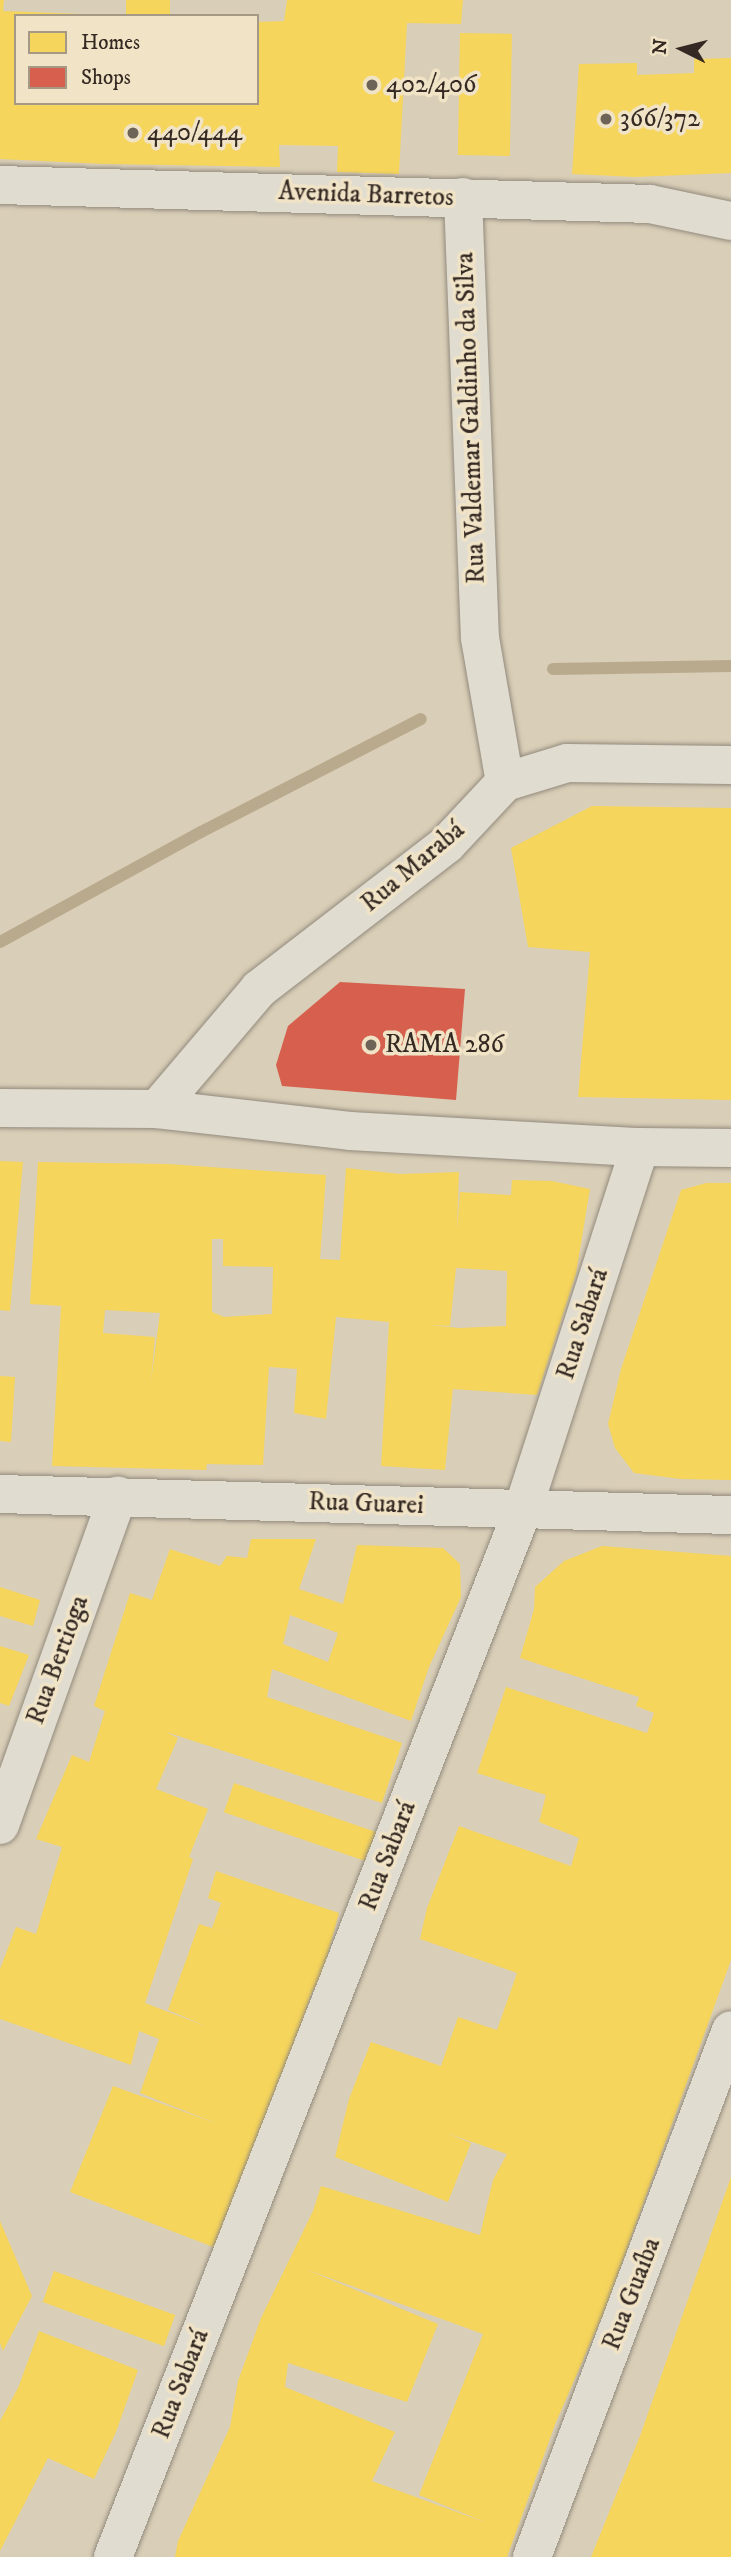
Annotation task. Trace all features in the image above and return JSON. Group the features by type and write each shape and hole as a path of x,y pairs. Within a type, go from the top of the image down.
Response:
{"street":[{"name":"Avenida Barretos","path":"0,185 650,204 731,221"},
{"name":"Rua Valdemar Galdinho da Silva","path":"463,197 480,638 505,782"},
{"name":"Rua Marabá","path":"157,1109 259,989 447,844 505,782 567,763 731,765"},
{"path":"0,1108 157,1109 350,1131 640,1147 731,1148"},
{"name":"Rua Sabará","path":"113,2557 523,1509 640,1147"},
{"name":"Rua Guarei","path":"0,1494 731,1516"},
{"name":"Rua Bertioga","path":"0,1825 118,1496"},
{"name":"Rua Guaíba","path":"532,2557 731,2030"}],"building: Homes":[{"path":"0,0 4,0 3,11 82,14 14,14 14,105 259,105 259,22 284,21 287,0 463,0 461,24 407,23 399,174 337,172 338,146 279,145 280,167 0,159"},
{"path":"126,0 170,0 170,14 126,14"},
{"path":"460,33 512,34 510,156 458,155"},
{"path":"731,58 731,173 635,177 572,174 579,64 637,63 637,75 694,73 694,59"},
{"path":"592,806 731,808 731,1100 578,1097 590,952 528,947 511,848"},
{"path":"0,1161 23,1162 10,1311 0,1310"},
{"path":"38,1162 168,1164 326,1175 320,1259 340,1260 346,1168 400,1174 459,1172 457,1230 460,1192 511,1195 512,1180 552,1181 590,1189 576,1274 537,1395 453,1389 445,1470 381,1466 389,1322 336,1317 326,1419 294,1413 297,1369 269,1367 263,1465 207,1464 206,1470 52,1466 61,1306 30,1304","holes":["212,1239 223,1239 223,1266 273,1267 272,1314 224,1317 212,1312","456,1268 507,1271 506,1326 459,1328 429,1325 450,1326","105,1310 160,1313 151,1381 155,1337 103,1333"]},
{"path":"706,1183 731,1183 731,1480 681,1479 634,1473 615,1448 608,1424 621,1369 681,1190"},
{"path":"0,1376 15,1377 11,1442 0,1441"},
{"path":"251,1539 316,1539 299,1589 343,1604 357,1545 443,1548 460,1564 461,1597 429,1667 411,1721 272,1669 267,1697 402,1743 382,1803 166,1732 178,1738 156,1789 208,1809 189,1857 193,1859 145,2003 208,2027 168,2010 199,1924 243,1938 212,1928 221,1903 208,1898 216,1871 339,1913 324,1968 310,1997 291,2058 268,2109 216,2248 70,2192 113,2086 218,2124 140,2093 159,2039 139,2031 131,2065 0,2019 0,1969 16,1927 36,1934 62,1847 36,1839 72,1755 89,1762 105,1711 94,1706 130,1593 152,1600 170,1549 220,1566 227,1556 247,1558","holes":["290,1615 338,1633 328,1662 283,1644"]},
{"path":"602,1546 731,1556 731,1960 605,2310 556,2422 507,2557 175,2557 178,2541 230,2427 238,2381 261,2318 313,2211 321,2186 480,2235 493,2180 507,2154 446,2133 471,2143 448,2202 335,2157 349,2099 371,2042 441,2066 458,2017 497,2030 517,1973 420,1939 427,1908 459,1826 571,1866 579,1838 539,1822 546,1795 477,1773 506,1687 647,1733 654,1713 636,1706 639,1697 520,1658 534,1609 535,1587 564,1561","holes":["305,2269 483,2334 419,2495 487,2523 372,2481 395,2432 285,2387 288,2363 407,2402 438,2324"]},
{"path":"0,1587 40,1600 33,1626 0,1616"},
{"path":"0,1646 29,1655 9,1706 0,1703"},
{"path":"234,1783 377,1832 367,1861 224,1812"},
{"path":"731,2177 731,2557 591,2557 640,2436"},
{"path":"0,2221 32,2296 3,2351 0,2343"},
{"path":"54,2271 175,2315 164,2346 43,2302"},
{"path":"39,2331 138,2370 116,2432 94,2479 48,2458 0,2551 0,2421 18,2388"}],"building: Shops":[{"name":"RAMA 286","path":"340,982 465,989 456,1100 282,1086 276,1065 288,1026"}],"waterway":[{"path":"553,669 731,666"},
{"path":"0,942 201,832 421,719"}],"place":[{"name":"402/406","path":"372,85"},
{"name":"366/372","path":"606,119"},
{"name":"440/444","path":"133,133"},
{"name":"RAMA 286","path":"371,1045"}]}
